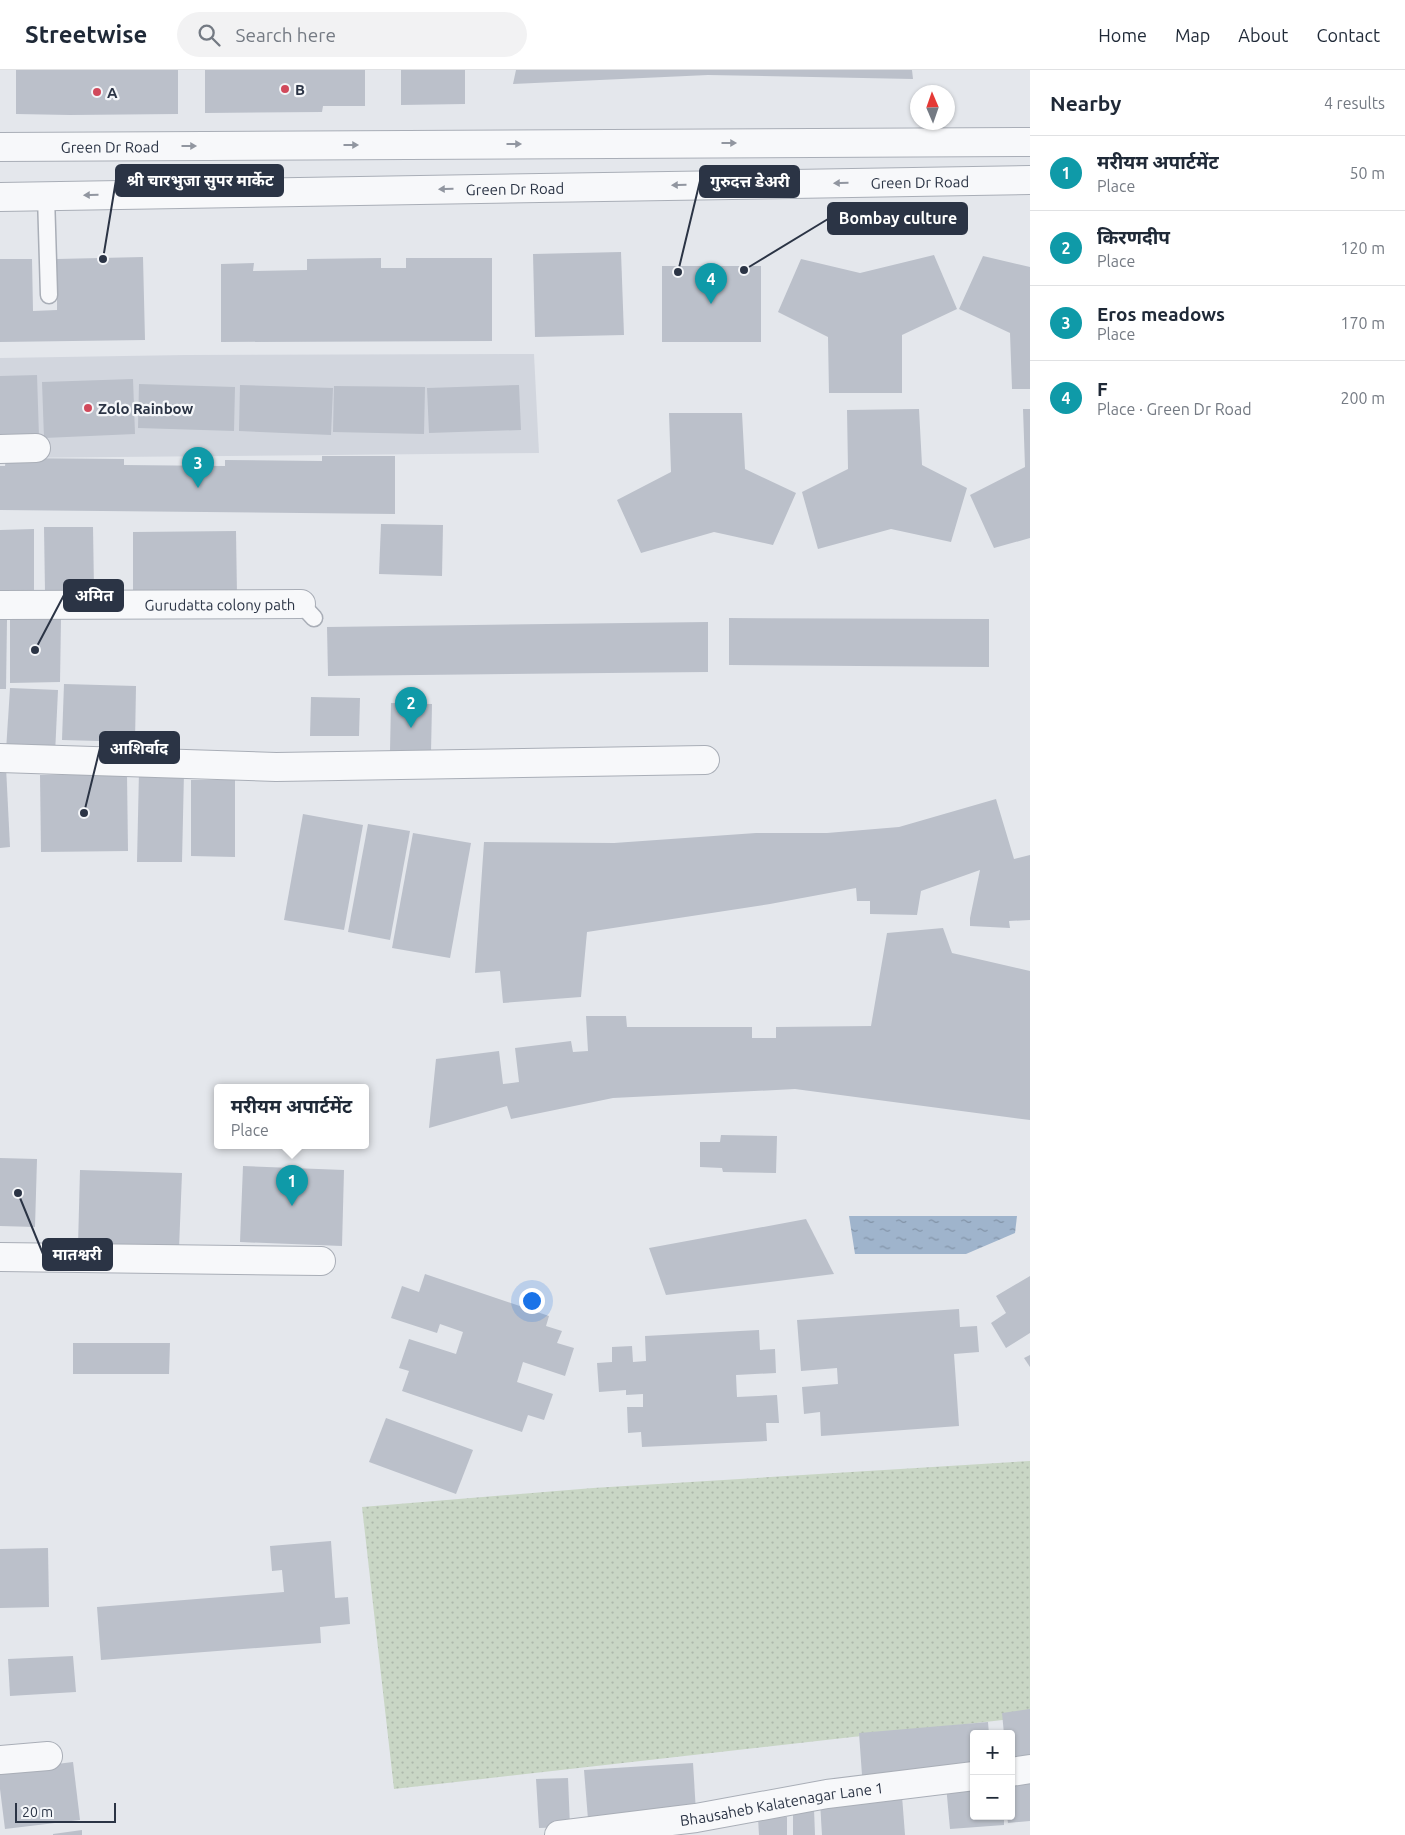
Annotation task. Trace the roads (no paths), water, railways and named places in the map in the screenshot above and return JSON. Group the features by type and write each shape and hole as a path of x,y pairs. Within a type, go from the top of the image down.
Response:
{"street":[{"name":"Green Dr Road","path":"0,147 1030,142"},
{"path":"606,187 607,144"},
{"name":"Green Dr Road","path":"0,196 1030,180"},
{"path":"0,448 36,448"},
{"name":"Gurudatta colony path","path":"0,605 307,611"},
{"path":"0,758 276,767 705,760"},
{"path":"0,1257 321,1261"},
{"path":"0,1760 48,1756"},
{"path":"1015,1771 1030,1769"},
{"name":"Bhausaheb Kalatenagar Lane 1","path":"559,1835 697,1827 827,1794 970,1776"}],"lane":[{"path":"46,196 49,295"}],"water":[{"path":"849,1216 1017,1216 1015,1233 966,1254 855,1254"}],"place":[{"name":"B","path":"285,89"},
{"name":"A","path":"97,92"},
{"name":"श्री चारभुजा सुपर मार्केट","path":"103,259"},
{"name":"Bombay culture","path":"744,270"},
{"name":"गुरुदत्त डेअरी","path":"678,272"},
{"name":"F","path":"711,304"},
{"name":"Zolo Rainbow","path":"88,408"},
{"name":"Eros meadows","path":"198,488"},
{"name":"अमित","path":"35,650"},
{"name":"किरणदीप","path":"411,728"},
{"name":"आशिर्वाद","path":"84,813"},
{"name":"मातश्वरी","path":"18,1193"},
{"name":"मरीयम अपार्टमेंट","path":"292,1206"}]}
